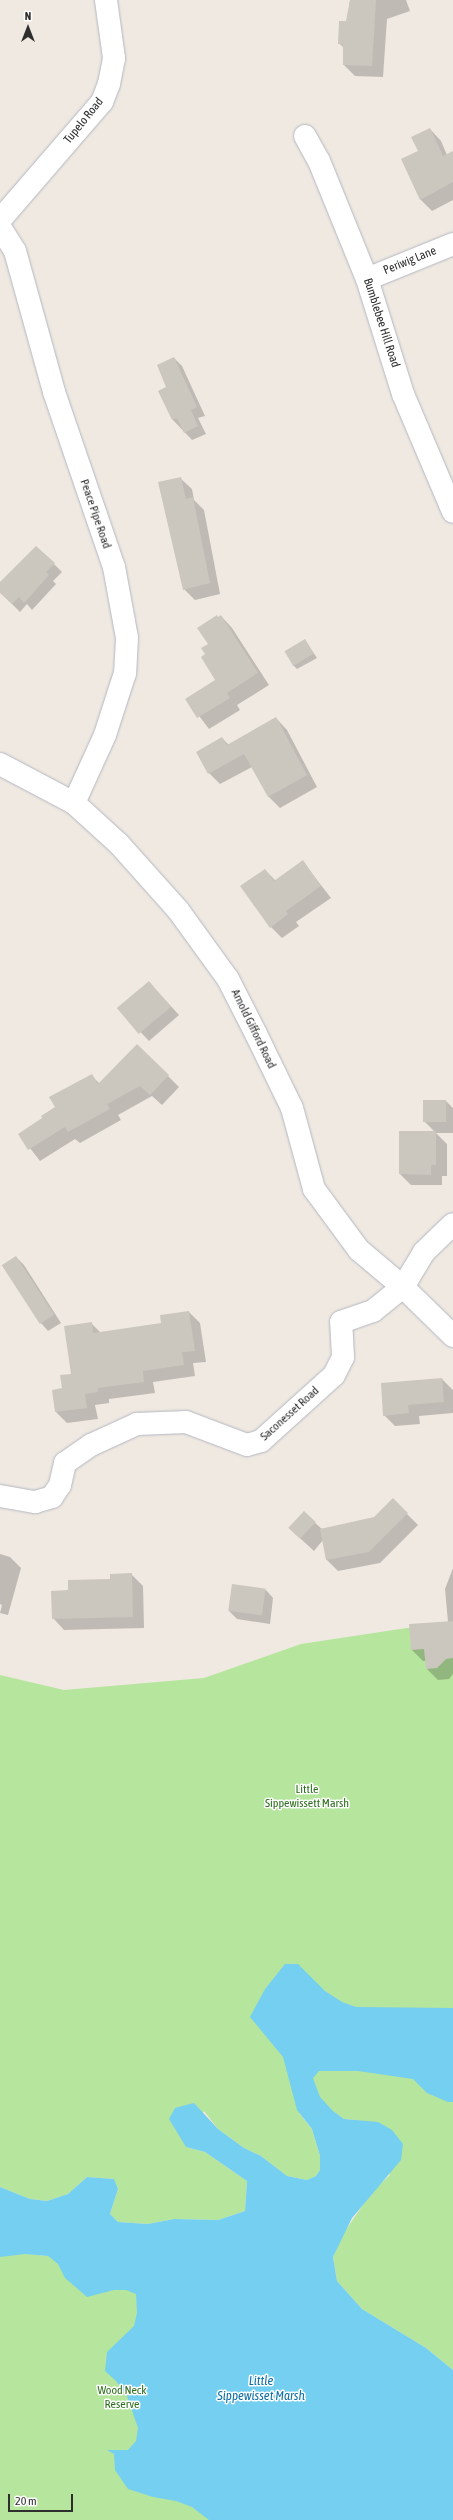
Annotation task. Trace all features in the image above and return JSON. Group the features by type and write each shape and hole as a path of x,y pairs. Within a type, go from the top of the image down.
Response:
{"street":[{"name":"Tupelo Road","path":"0,220 102,102 109,84 114,58 106,0"},
{"name":"Bumblebee Hill Road","path":"306,136 319,161 367,279 403,394 453,512"},
{"name":"Peace Pipe Road","path":"0,227 15,251 54,392 114,567 127,638 125,673 112,714 74,803"},
{"name":"Periwig Lane","path":"367,279 453,244"},
{"name":"Arnold Gifford Road","path":"0,764 74,803 119,844 178,910 228,979 292,1108 314,1189 359,1250 403,1287 453,1336"},
{"name":"Saconesset Road","path":"0,1496 35,1502 52,1497 60,1485 65,1463 91,1445 136,1424 186,1422 243,1444 258,1442 334,1375 343,1357 341,1322 373,1311 403,1287 424,1252 453,1224"}],"green space":[{"name":"Little Sippewissett Marsh","path":"453,1621 453,2370 426,2348 362,2309 337,2281 333,2257 341,2237 371,2193 390,2175 355,2120 344,2119 334,2112 299,2113 312,2129 320,2156 320,2170 316,2176 307,2180 287,2176 261,2156 244,2148 218,2129 204,2111 186,2147 205,2152 247,2181 245,2211 218,2220 174,2219 148,2224 118,2222 110,2214 118,2189 113,2179 87,2177 68,2194 47,2201 30,2199 0,2187 0,1675 64,1690 204,1678 301,1644"},
{"name":"Wood Neck Reserve","path":"0,2240 29,2254 48,2256 235,2306 268,2520 0,2520"}],"water":[{"name":"Little Sippewisset Marsh","path":"285,1964 298,1964 325,1991 342,2002 356,2007 453,2008 453,2102 448,2102 427,2093 413,2079 358,2071 319,2071 313,2078 320,2097 333,2111 344,2119 378,2122 392,2130 403,2144 401,2160 352,2218 333,2257 337,2281 362,2309 426,2348 453,2370 453,2520 209,2520 192,2507 176,2501 153,2497 128,2489 115,2470 114,2454 107,2450 128,2450 136,2441 138,2428 127,2396 116,2381 105,2371 107,2352 134,2326 137,2313 136,2294 126,2290 114,2290 87,2297 65,2278 58,2264 48,2256 25,2254 0,2257 0,2187 30,2199 47,2201 68,2194 87,2177 114,2179 118,2189 110,2214 118,2222 148,2224 174,2219 218,2220 245,2211 247,2181 205,2152 186,2147 169,2119 175,2108 182,2106 194,2103 218,2129 244,2148 261,2156 287,2176 307,2180 316,2176 320,2170 320,2156 312,2129 297,2110 283,2057 250,2017 265,1989"}],"building":[{"path":"350,0 376,0 372,66 343,65 343,44 338,44 339,21 346,21"},
{"path":"430,128 443,156 453,151 453,182 420,200 401,159 418,151 411,137"},
{"path":"174,357 197,407 191,410 198,426 184,433 177,418 172,420 158,391 166,387 157,365"},
{"path":"181,477 186,499 193,497 210,583 183,590 158,482"},
{"path":"36,546 55,563 46,572 49,575 24,603 19,597 12,604 0,593 0,582"},
{"path":"217,615 218,617 221,615 258,673 227,693 230,698 197,718 185,699 215,680 201,657 205,654 201,648 208,644 197,628"},
{"path":"305,639 314,654 293,666 284,651"},
{"path":"276,717 307,775 268,797 244,754 208,774 196,752 222,737 227,745"},
{"path":"303,860 321,886 286,911 288,914 270,928 240,886 265,869 274,881"},
{"path":"149,981 171,1007 139,1034 117,1008"},
{"path":"137,1044 169,1075 150,1095 140,1086 107,1104 110,1109 68,1132 65,1127 28,1150 18,1134 42,1118 41,1116 55,1107 49,1097 92,1074 98,1084"},
{"path":"423,1100 446,1100 446,1122 423,1122"},
{"path":"399,1131 436,1131 436,1165 431,1165 431,1175 399,1174"},
{"path":"16,1256 54,1315 40,1324 2,1265"},
{"path":"189,1311 195,1351 182,1352 184,1365 143,1371 144,1382 98,1388 98,1392 85,1394 87,1408 55,1412 52,1390 62,1388 60,1375 71,1374 64,1326 92,1322 93,1333 161,1323 160,1315"},
{"path":"442,1378 444,1402 408,1405 409,1413 383,1416 381,1383"},
{"path":"393,1498 408,1513 369,1552 326,1560 320,1529 374,1517"},
{"path":"304,1511 316,1522 300,1539 288,1528"},
{"path":"132,1573 133,1617 52,1619 51,1591 68,1590 68,1580 110,1579 110,1574"},
{"path":"232,1584 266,1589 262,1615 228,1611"},
{"path":"453,1621 453,1658 446,1659 437,1668 426,1669 424,1649 411,1650 409,1624"}]}
